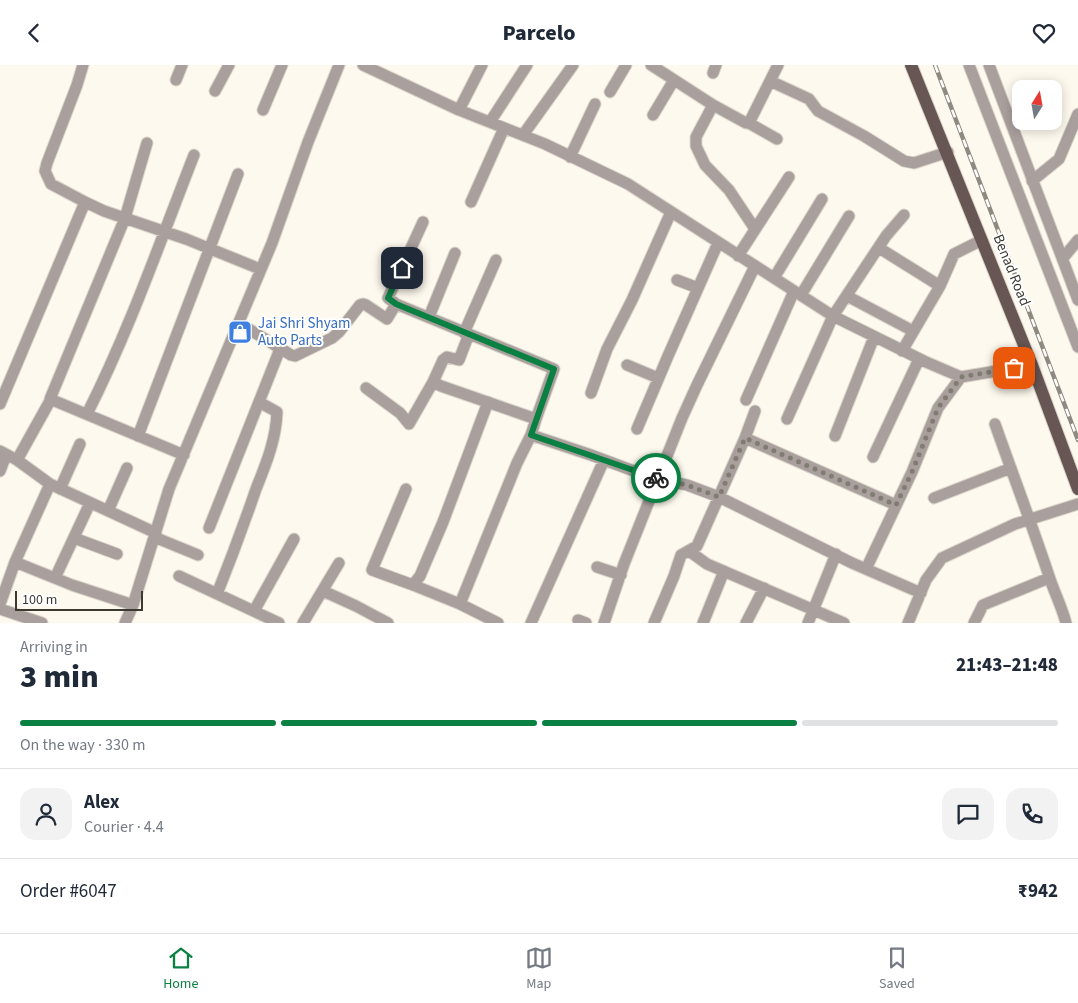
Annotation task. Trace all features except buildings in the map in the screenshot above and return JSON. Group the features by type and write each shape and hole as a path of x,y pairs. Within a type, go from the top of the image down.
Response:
{"main road":[{"name":"Benad Road","path":"911,65 948,152 1032,365 1078,489"}],"street":[{"path":"83,65 45,171 51,184 85,203 164,233 186,239 260,269"},
{"path":"176,80 182,65"},
{"path":"215,91 229,65"},
{"path":"263,110 282,65"},
{"path":"124,623 133,605 169,489 272,243 308,142 339,65"},
{"path":"366,65 459,110 545,144 628,184 833,316 919,359 961,377 1032,365"},
{"path":"459,110 482,65"},
{"path":"490,122 527,65"},
{"path":"523,135 573,65"},
{"path":"610,92 626,65"},
{"path":"651,65 713,105 777,139"},
{"path":"747,122 750,121 778,65"},
{"path":"968,65 1078,347"},
{"path":"989,65 1078,300"},
{"path":"653,115 674,80"},
{"path":"770,81 809,99 818,111 864,136 904,161 914,163 948,152"},
{"path":"570,157 595,105"},
{"path":"713,105 696,137 696,146 705,165 729,190 755,229"},
{"path":"1032,181 1059,159 1078,114"},
{"path":"471,203 504,128"},
{"path":"0,471 8,456 51,399 86,309 125,218 148,143"},
{"path":"87,414 108,372 194,155"},
{"path":"138,435 238,174"},
{"path":"738,256 789,177"},
{"path":"774,278 822,199"},
{"path":"0,405 85,203"},
{"path":"591,393 607,349 632,300 671,212"},
{"path":"787,419 833,316 878,248 904,215"},
{"path":"746,400 797,293 849,216"},
{"path":"422,222 388,298 396,304 466,334 554,369 531,435 517,463 460,604"},
{"path":"902,351 940,286 954,254 982,240"},
{"path":"1063,258 1078,240"},
{"path":"637,429 718,243"},
{"path":"878,248 940,286"},
{"path":"429,317 454,253"},
{"path":"366,388 396,410 409,424 445,358 459,360 466,334 496,260"},
{"path":"604,623 658,479 697,385 755,266"},
{"path":"677,280 698,288"},
{"path":"847,295 913,331"},
{"path":"239,323 290,355 295,356 332,338 360,305 363,304 384,319 388,318 396,304"},
{"path":"834,437 874,337"},
{"path":"208,528 280,349"},
{"path":"873,457 919,359"},
{"path":"627,365 658,378"},
{"path":"866,569 912,472 938,408 961,377"},
{"path":"433,382 536,419"},
{"path":"51,399 184,455"},
{"path":"218,594 269,457 276,430 277,412 259,402"},
{"path":"413,585 420,576 446,515 488,402"},
{"path":"654,623 681,555 697,546 755,411"},
{"path":"995,424 1066,623"},
{"path":"531,435 658,479 687,485 719,497 866,569 921,593"},
{"path":"745,438 896,505"},
{"path":"0,604 15,562 80,444"},
{"path":"8,456 55,487 198,555"},
{"path":"531,623 604,460"},
{"path":"108,511 127,468"},
{"path":"934,498 1010,468"},
{"path":"406,489 372,570 460,604 498,623"},
{"path":"55,578 90,503"},
{"path":"908,623 926,580 942,557 977,540 1029,519 1078,504"},
{"path":"74,538 117,554"},
{"path":"254,611 294,539"},
{"path":"690,551 707,564 844,623"},
{"path":"808,623 836,554"},
{"path":"15,562 72,585 133,605"},
{"path":"303,623 339,563"},
{"path":"597,567 621,575"},
{"path":"703,623 724,571"},
{"path":"179,575 278,623"},
{"path":"974,623 983,605 1049,577"},
{"path":"746,623 764,588"},
{"path":"323,591 388,623"},
{"path":"0,609 42,623"}],"railway":[{"path":"935,65 1078,440"}],"way so far":[{"path":"656,478 687,485 719,497 745,438 896,505 912,472 938,408 961,377 1014,368"}],"place":[{"name":"Jai Shri Shyam Auto Parts","path":"240,332"}],"route":[{"path":"402,268 388,298 396,304 554,369 531,435 656,478"}]}
